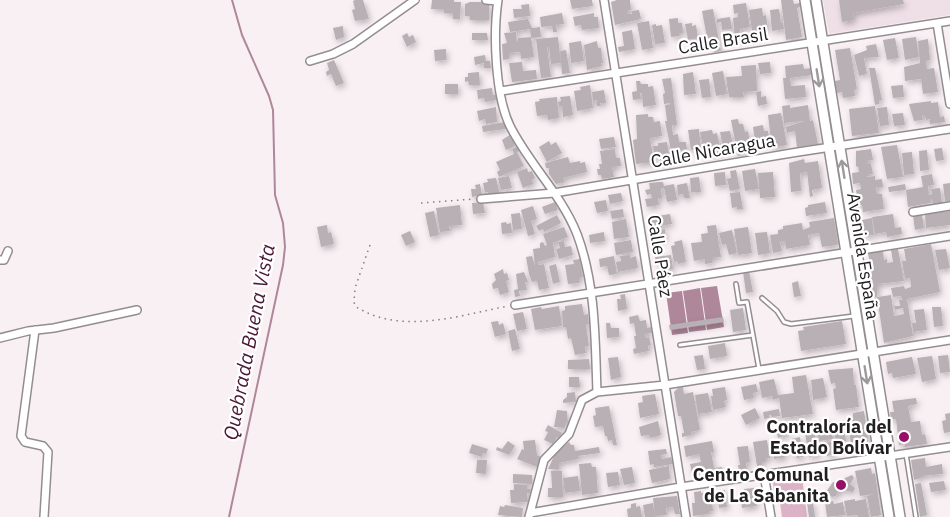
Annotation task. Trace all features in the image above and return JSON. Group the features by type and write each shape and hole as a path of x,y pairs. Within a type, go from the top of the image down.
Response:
{"main road":[{"name":"Avenida España","path":"805,0 889,517"},
{"name":"Avenida España","path":"816,0 900,517"}],"street":[{"path":"310,61 333,54 352,44 415,0"},
{"path":"486,0 497,1 495,42 501,91 510,124 555,193 577,236 591,291 597,392"},
{"name":"Calle Páez","path":"604,0 686,517"},
{"name":"Calle Brasil","path":"501,91 950,21"},
{"path":"937,23 950,104"},
{"name":"Calle Nicaragua","path":"481,199 555,193 950,129"},
{"path":"913,212 950,206"},
{"path":"515,304 950,236"},
{"path":"0,260 4,260 8,251"},
{"path":"0,338 137,310"},
{"path":"35,330 21,435 25,442 43,446 48,452 44,517"},
{"path":"950,340 665,385 597,392 582,400 569,434 544,460 529,515 681,487 950,447"},
{"path":"764,474 771,517"}],"lane":[{"path":"736,284 739,303 747,302 759,369"},
{"path":"762,298 777,310 784,322 791,324 856,315"},
{"path":"680,345 753,335"},
{"path":"906,453 916,517"}],"path":[{"path":"421,204 481,199"},
{"path":"370,245 355,288 354,302 359,308 376,316 389,320 420,321 515,304"}],"shaded area":[{"path":"823,0 950,0 950,15 829,34"},
{"path":"717,286 724,327 707,330 701,288"},
{"path":"700,288 706,330 689,332 683,291"},
{"path":"682,291 688,333 672,335 666,293"},
{"path":"802,476 807,517 782,517 780,503 775,503 773,482 778,479"}],"building":[{"path":"363,0 369,19 355,21 352,10 355,9 353,1"},
{"path":"432,0 461,2 460,19 453,19 453,13 444,13 444,9 431,9"},
{"path":"570,0 592,0 593,6 572,9"},
{"path":"630,0 631,10 627,11 627,14 639,10 641,19 615,25 611,2"},
{"path":"781,0 793,0 794,4 800,3 800,7 797,8 802,37 786,40"},
{"path":"839,0 903,0 904,4 853,13 854,20 842,22"},
{"path":"489,2 489,20 470,20 470,16 465,16 465,4"},
{"path":"746,3 750,27 740,29 741,39 735,40 733,18 738,17 738,13 734,14 733,5"},
{"path":"529,4 530,16 514,18 513,9 522,9 521,5"},
{"path":"762,8 763,16 766,15 768,29 752,31 749,10"},
{"path":"713,9 721,51 714,52 712,38 707,38 702,11"},
{"path":"779,9 784,29 772,31 770,10"},
{"path":"562,13 564,24 556,25 557,32 553,32 552,26 541,27 540,17"},
{"path":"594,13 594,17 598,17 599,28 582,30 581,25 575,26 573,17"},
{"path":"730,17 732,29 722,30 721,22 717,23 717,19"},
{"path":"678,18 678,23 682,23 683,33 671,37 669,19"},
{"path":"528,19 532,28 540,27 541,37 531,38 530,29 510,32 508,22"},
{"path":"649,21 653,48 642,50 637,23"},
{"path":"692,23 692,26 696,25 698,38 688,40 685,24"},
{"path":"656,24 656,26 662,25 665,43 655,44 652,25"},
{"path":"343,26 344,37 336,40 333,28"},
{"path":"632,30 635,49 619,52 618,47 624,46 622,32"},
{"path":"516,32 517,43 518,38 531,37 534,57 521,59 520,52 509,53 509,59 503,60 502,44 507,43 504,33"},
{"path":"407,33 409,37 413,35 416,42 407,47 402,36"},
{"path":"472,33 487,33 488,40 472,40"},
{"path":"558,37 561,63 551,64 549,47 547,47 551,77 541,78 536,39"},
{"path":"916,37 919,57 905,60 902,39"},
{"path":"895,38 899,58 887,60 883,40"},
{"path":"928,39 930,60 926,61 927,69 934,68 938,92 923,94 921,79 905,81 904,67 920,63 918,41"},
{"path":"581,41 584,61 571,63 569,43"},
{"path":"597,41 598,48 601,48 602,66 587,70 584,45"},
{"path":"876,44 879,57 864,58 867,74 859,76 854,55 867,50 866,46"},
{"path":"850,48 857,89 854,90 855,96 843,98 842,92 837,93 835,81 840,80 835,50"},
{"path":"446,49 446,60 435,61 434,50"},
{"path":"566,50 570,73 562,74 560,51"},
{"path":"485,55 486,61 490,61 491,68 484,68 484,63 475,65 474,57"},
{"path":"334,60 344,83 336,86 331,74 327,76 326,72 329,70 327,63"},
{"path":"522,62 523,71 536,70 537,79 512,82 509,63"},
{"path":"770,62 771,73 760,74 758,63"},
{"path":"803,64 804,69 811,68 812,75 790,78 791,86 805,85 806,97 785,99 783,78 786,78 785,66"},
{"path":"756,65 757,91 743,92 744,97 729,97 726,77 742,76 741,66"},
{"path":"869,68 875,68 882,100 875,105"},
{"path":"723,71 727,94 716,96 712,73"},
{"path":"479,72 480,85 469,85 468,81 465,82 468,73"},
{"path":"693,72 696,94 684,95 683,74"},
{"path":"671,78 677,125 672,125 673,135 678,134 679,142 686,142 687,149 680,150 681,154 672,155 665,121 667,121 665,105 670,105 670,103 664,104 663,94 665,93 662,79"},
{"path":"709,79 711,97 702,98 699,80"},
{"path":"636,81 648,84 648,87 653,86 656,105 643,107 642,93 640,93 641,99 633,100 632,92 637,91"},
{"path":"445,84 458,84 458,94 445,94"},
{"path":"590,85 593,108 577,111 574,91"},
{"path":"903,85 904,97 893,98 891,86"},
{"path":"492,88 497,100 485,102 484,98 478,99 477,90"},
{"path":"604,90 606,103 600,103 601,106 597,106 597,100 593,101 592,92"},
{"path":"761,91 761,97 766,96 767,104 758,106 756,92"},
{"path":"570,96 573,115 563,117 562,106 559,106 558,102 561,101 560,97"},
{"path":"557,97 559,118 548,120 547,115 537,116 535,102 540,101 539,99"},
{"path":"931,101 931,103 938,102 940,117 944,116 945,122 930,124 930,119 926,120 925,115 922,115 923,120 914,121 909,104"},
{"path":"790,105 790,108 808,105 810,121 813,120 818,144 797,147 795,131 787,133 786,127 805,121 784,123 782,106"},
{"path":"875,106 879,133 852,136 849,109"},
{"path":"496,107 497,122 486,124 485,119 479,121 477,111"},
{"path":"887,107 889,125 880,126 877,108"},
{"path":"781,113 787,145 772,148 768,115"},
{"path":"903,113 905,125 894,126 892,114"},
{"path":"648,114 648,117 653,117 654,122 660,121 662,136 650,138 654,162 636,164 633,140 637,139 636,115"},
{"path":"738,119 739,124 743,124 745,132 748,131 751,148 741,150 742,155 738,156 731,120"},
{"path":"505,122 506,129 483,132 482,126"},
{"path":"763,125 764,131 768,131 770,143 760,144 760,140 755,141 753,127"},
{"path":"699,129 701,149 691,150 688,130"},
{"path":"712,130 713,134 717,133 721,153 710,155 710,152 704,153 700,132"},
{"path":"730,131 734,150 724,153 720,132"},
{"path":"511,134 515,146 506,150 502,140"},
{"path":"614,137 616,147 601,149 599,139"},
{"path":"549,141 551,145 556,142 562,153 547,162 539,147"},
{"path":"667,142 670,161 660,162 659,153 654,154 653,146"},
{"path":"897,145 903,177 887,179 881,147"},
{"path":"518,146 520,151 517,152 524,166 499,177 497,172 500,170 496,162 514,154 512,149"},
{"path":"942,148 944,160 936,161 934,149"},
{"path":"615,149 616,158 620,158 621,166 612,167 614,177 602,179 597,169 600,169 599,164 602,164 600,151"},
{"path":"871,149 873,160 867,161 867,164 871,164 873,174 867,177 875,176 875,180 882,179 883,187 876,187 877,194 882,194 884,209 863,212 862,205 858,206 856,190 861,189 860,183 853,184 852,173 859,172 858,166 856,167 856,151"},
{"path":"927,150 929,170 920,171 919,151"},
{"path":"912,152 914,174 904,175 902,153"},
{"path":"568,157 570,163 585,162 587,172 563,178 565,182 556,184 545,163"},
{"path":"804,159 805,163 818,161 822,188 812,190 813,196 810,197 807,172 800,173 801,191 791,192 789,163"},
{"path":"527,168 528,172 532,171 535,178 532,180 533,184 523,188 517,172"},
{"path":"755,169 759,189 745,191 742,171"},
{"path":"736,170 740,189 730,191 727,179 731,178 730,171"},
{"path":"725,172 726,185 715,186 714,173"},
{"path":"773,172 775,197 760,198 758,173"},
{"path":"932,174 934,185 928,186 929,195 932,194 931,189 940,188 942,203 933,204 930,199 930,203 908,207 906,190 923,187 921,176"},
{"path":"509,176 512,188 501,190 498,178"},
{"path":"699,177 701,192 691,192 690,178"},
{"path":"496,178 500,195 489,196 488,192 485,193 483,183 488,182 487,179"},
{"path":"663,182 664,186 674,184 677,200 667,202 664,188 661,189 662,198 658,198 659,205 647,207 645,199 652,198 651,194 647,195 645,190 650,189 649,183"},
{"path":"687,183 690,198 684,198 683,194 678,195 677,185"},
{"path":"950,183 950,201 945,201 943,184"},
{"path":"480,184 482,195 472,197 471,189 476,189 475,185"},
{"path":"905,184 906,190 889,192 888,187"},
{"path":"740,192 743,209 732,208 730,193"},
{"path":"621,193 623,201 610,204 608,195"},
{"path":"606,200 608,211 597,213 594,202"},
{"path":"483,202 485,213 473,214 472,203"},
{"path":"555,202 558,210 545,214 542,207"},
{"path":"825,202 827,213 806,216 805,208 808,205"},
{"path":"460,205 462,225 449,226 450,231 440,232 436,208"},
{"path":"533,206 537,219 531,221 535,234 528,236 521,210"},
{"path":"623,209 624,217 612,219 610,211"},
{"path":"434,211 439,235 430,237 425,213"},
{"path":"950,211 950,225 926,228 925,214"},
{"path":"520,213 522,229 513,230 511,214"},
{"path":"670,214 672,224 653,227 651,217"},
{"path":"893,214 895,228 901,227 902,234 887,237 886,232 875,234 872,217"},
{"path":"557,215 561,223 544,232 543,229 539,231 536,226"},
{"path":"922,215 924,228 915,230 913,216"},
{"path":"834,218 837,245 822,247 819,233 808,235 810,245 786,249 785,241 780,242 782,251 773,253 770,235 778,234 778,230 783,229 783,226 802,223 803,230 810,227 809,222"},
{"path":"872,218 874,235 864,236 862,220"},
{"path":"626,219 629,237 614,239 612,222"},
{"path":"501,223 511,223 512,233 502,234"},
{"path":"327,225 328,233 331,232 334,244 321,247 317,227"},
{"path":"716,225 721,257 712,258 712,263 705,264 705,259 694,261 691,243 702,242 701,234 708,233 707,226"},
{"path":"564,227 568,237 553,243 555,257 538,262 539,265 544,264 549,288 539,290 537,281 532,282 526,257 532,256 535,266 533,249 540,248 540,243 543,242 545,246 547,245 543,234"},
{"path":"748,227 752,253 738,255 734,229"},
{"path":"665,229 666,238 653,240 652,231"},
{"path":"732,230 737,253 729,255 726,244 722,245 719,233"},
{"path":"410,231 415,242 406,246 401,235"},
{"path":"604,232 605,241 590,243 589,235"},
{"path":"767,232 770,253 758,255 755,233"},
{"path":"631,240 633,252 616,255 614,243"},
{"path":"682,240 686,262 678,264 677,261 674,262 671,246 675,245 674,242"},
{"path":"564,241 565,247 571,246 573,255 559,259 556,249 560,248 558,242"},
{"path":"931,244 940,292 907,299 913,336 884,343 877,297 891,295 894,316 904,314 903,308 895,310 894,306 900,306 899,300 902,300 901,296 893,297 891,288 911,287 910,278 905,279 902,261 906,261 904,249"},
{"path":"898,249 904,281 878,284 877,297 871,298 867,277 872,276 868,253 883,251 884,260 887,259 887,263 893,262 891,250"},
{"path":"946,249 950,268 939,270 935,250"},
{"path":"630,255 630,258 636,256 638,268 618,272 616,262 621,261 620,256"},
{"path":"671,255 673,269 660,271 659,262 656,262 655,257"},
{"path":"614,256 617,274 609,275 607,266 600,267 599,259"},
{"path":"580,259 583,277 579,278 579,283 568,284 565,265 574,264 573,260"},
{"path":"556,264 560,282 553,284 549,266"},
{"path":"503,269 509,280 506,281 509,292 500,295 498,288 493,289 492,284 496,280 494,274"},
{"path":"749,271 753,292 746,293 743,272"},
{"path":"524,272 528,282 525,282 527,290 519,291 520,296 515,297 514,290 518,289 516,274"},
{"path":"798,281 801,296 794,297 792,283"},
{"path":"625,294 627,309 618,311 617,299 621,299 620,295"},
{"path":"582,304 584,315 588,314 589,324 586,325 589,346 585,347 586,353 575,355 571,338 568,339 566,327 563,327 562,311 565,310 565,306"},
{"path":"559,306 562,326 535,330 531,309"},
{"path":"932,307 941,307 943,326 934,327"},
{"path":"743,308 746,330 733,332 730,310"},
{"path":"924,309 927,330 913,332 912,323 916,323 914,310"},
{"path":"523,312 527,329 517,331 513,314"},
{"path":"638,315 640,321 646,320 647,328 651,327 652,333 645,334 646,338 649,337 651,345 648,346 649,351 634,354 633,349 636,348 634,336 636,336 634,323 630,324 629,317"},
{"path":"723,317 724,322 670,330 669,325"},
{"path":"498,321 499,325 503,323 506,334 495,337 491,322"},
{"path":"842,321 846,344 801,351 798,331 804,330 803,327"},
{"path":"606,323 610,323 611,328 619,328 619,337 607,338"},
{"path":"515,329 520,349 512,351 508,331"},
{"path":"725,343 727,356 710,359 708,346"},
{"path":"703,355 705,369 697,370 694,356"},
{"path":"948,355 950,372 940,373 938,356"},
{"path":"932,356 936,379 922,382 917,358"},
{"path":"618,357 621,377 611,380 608,358"},
{"path":"912,357 916,374 893,378 892,373 888,374 886,362"},
{"path":"589,359 590,369 568,369 568,360"},
{"path":"853,368 859,407 836,410 833,389 836,388 835,383 831,384 828,370"},
{"path":"806,375 813,414 782,418 779,398 773,400 772,396 762,398 759,382 774,379 778,395 794,393 792,377"},
{"path":"569,377 579,377 580,387 569,387"},
{"path":"823,378 827,397 813,400 811,380"},
{"path":"756,384 758,392 753,393 754,398 744,400 741,387"},
{"path":"683,387 684,394 693,392 700,430 682,437 684,433 681,416 678,416 674,392"},
{"path":"725,387 726,407 713,410 712,389"},
{"path":"575,392 576,402 563,403 567,393"},
{"path":"708,393 712,412 698,414 695,395"},
{"path":"655,394 659,414 640,418 638,403 643,402 642,396"},
{"path":"916,398 917,404 908,406 911,422 920,421 922,435 925,434 927,444 905,447 905,444 899,445 896,419 891,420 890,412 894,412 892,401"},
{"path":"609,406 617,445 613,445 612,440 608,441 603,426 595,427 593,416 596,415 595,408"},
{"path":"755,408 760,418 746,425 741,415"},
{"path":"779,409 780,416 769,415 769,418 764,419 763,412"},
{"path":"557,410 567,411 568,424 566,423 565,428 554,427"},
{"path":"864,411 869,446 855,448 854,443 851,444 847,418 853,417 853,413"},
{"path":"950,413 950,432 944,433 942,421 946,420 945,414"},
{"path":"658,421 661,435 650,438 649,435 641,436 639,427"},
{"path":"830,421 833,439 819,441 816,423"},
{"path":"787,423 788,434 778,438 776,427"},
{"path":"548,425 562,433 553,444 544,440 548,432 545,431"},
{"path":"844,428 846,441 836,443 834,430"},
{"path":"814,429 819,455 809,457 805,433 810,433 810,430"},
{"path":"800,437 803,457 797,458 797,455 793,456 791,439"},
{"path":"535,440 537,455 541,457 537,467 517,459 522,449 524,450 523,441"},
{"path":"767,440 770,458 757,466 753,442"},
{"path":"508,441 515,446 509,455 496,450 497,447 502,449"},
{"path":"712,441 714,452 711,452 714,468 722,467 723,473 713,475 712,470 692,473 690,464 701,462 699,454 686,457 684,446"},
{"path":"834,441 836,454 827,456 825,443"},
{"path":"569,442 574,445 575,451 599,447 600,453 578,456 578,459 559,463 559,469 548,469 555,454"},
{"path":"472,444 488,449 486,454 483,453 482,457 469,453"},
{"path":"784,444 786,457 774,459 772,446"},
{"path":"748,446 750,462 746,463 747,470 739,471 737,447"},
{"path":"666,449 667,454 661,455 662,459 671,457 673,464 654,467 654,464 650,465 648,451"},
{"path":"925,458 926,467 942,464 943,474 921,476 914,480 911,460"},
{"path":"477,460 487,460 486,474 476,473"},
{"path":"591,463 592,467 596,467 598,493 582,495 579,464"},
{"path":"669,466 670,479 652,483 649,470"},
{"path":"632,467 635,483 624,485 620,469"},
{"path":"871,468 872,474 875,473 881,515 871,517 867,496 874,494 860,496 855,471"},
{"path":"551,471 562,471 563,497 548,497 548,488 552,488"},
{"path":"618,472 620,485 608,487 606,473"},
{"path":"513,474 532,475 532,484 513,483"},
{"name":"Centro Comunal de La Sabanita","path":"852,475 854,478 850,484 855,488 853,492 843,488 832,497 826,492 833,482 839,484"},
{"path":"578,476 580,491 565,493 563,478"},
{"path":"944,481 946,490 931,492 929,483"},
{"path":"921,483 927,515 920,517 915,484"},
{"path":"514,484 527,485 527,489 531,489 530,493 527,493 528,502 511,503 510,490 514,490"},
{"path":"754,488 757,506 742,508 741,501 746,500 744,489"},
{"path":"725,490 727,507 719,508 717,491"},
{"path":"701,491 701,493 711,492 713,511 693,516 694,492"},
{"path":"677,496 680,514 675,514 673,507 666,508 667,515 655,516 653,498"},
{"path":"855,499 855,501 866,499 869,517 847,516 844,501"},
{"path":"833,501 834,504 843,502 845,515 827,517 825,502"},
{"path":"813,502 815,517 809,517 807,503"},
{"path":"636,503 636,507 640,506 642,517 628,517 627,509 631,508 631,504"},
{"path":"653,503 655,517 645,517 643,505"},
{"path":"500,506 523,508 522,517 498,515"}],"waterway":[{"name":"Quebrada Buena Vista","path":"229,517 285,247 283,223 275,195 273,110 242,35 232,0"}],"place":[{"name":"Contraloría del Estado Bolívar","path":"904,437"},
{"name":"Centro Comunal de La Sabanita","path":"841,485"}]}
